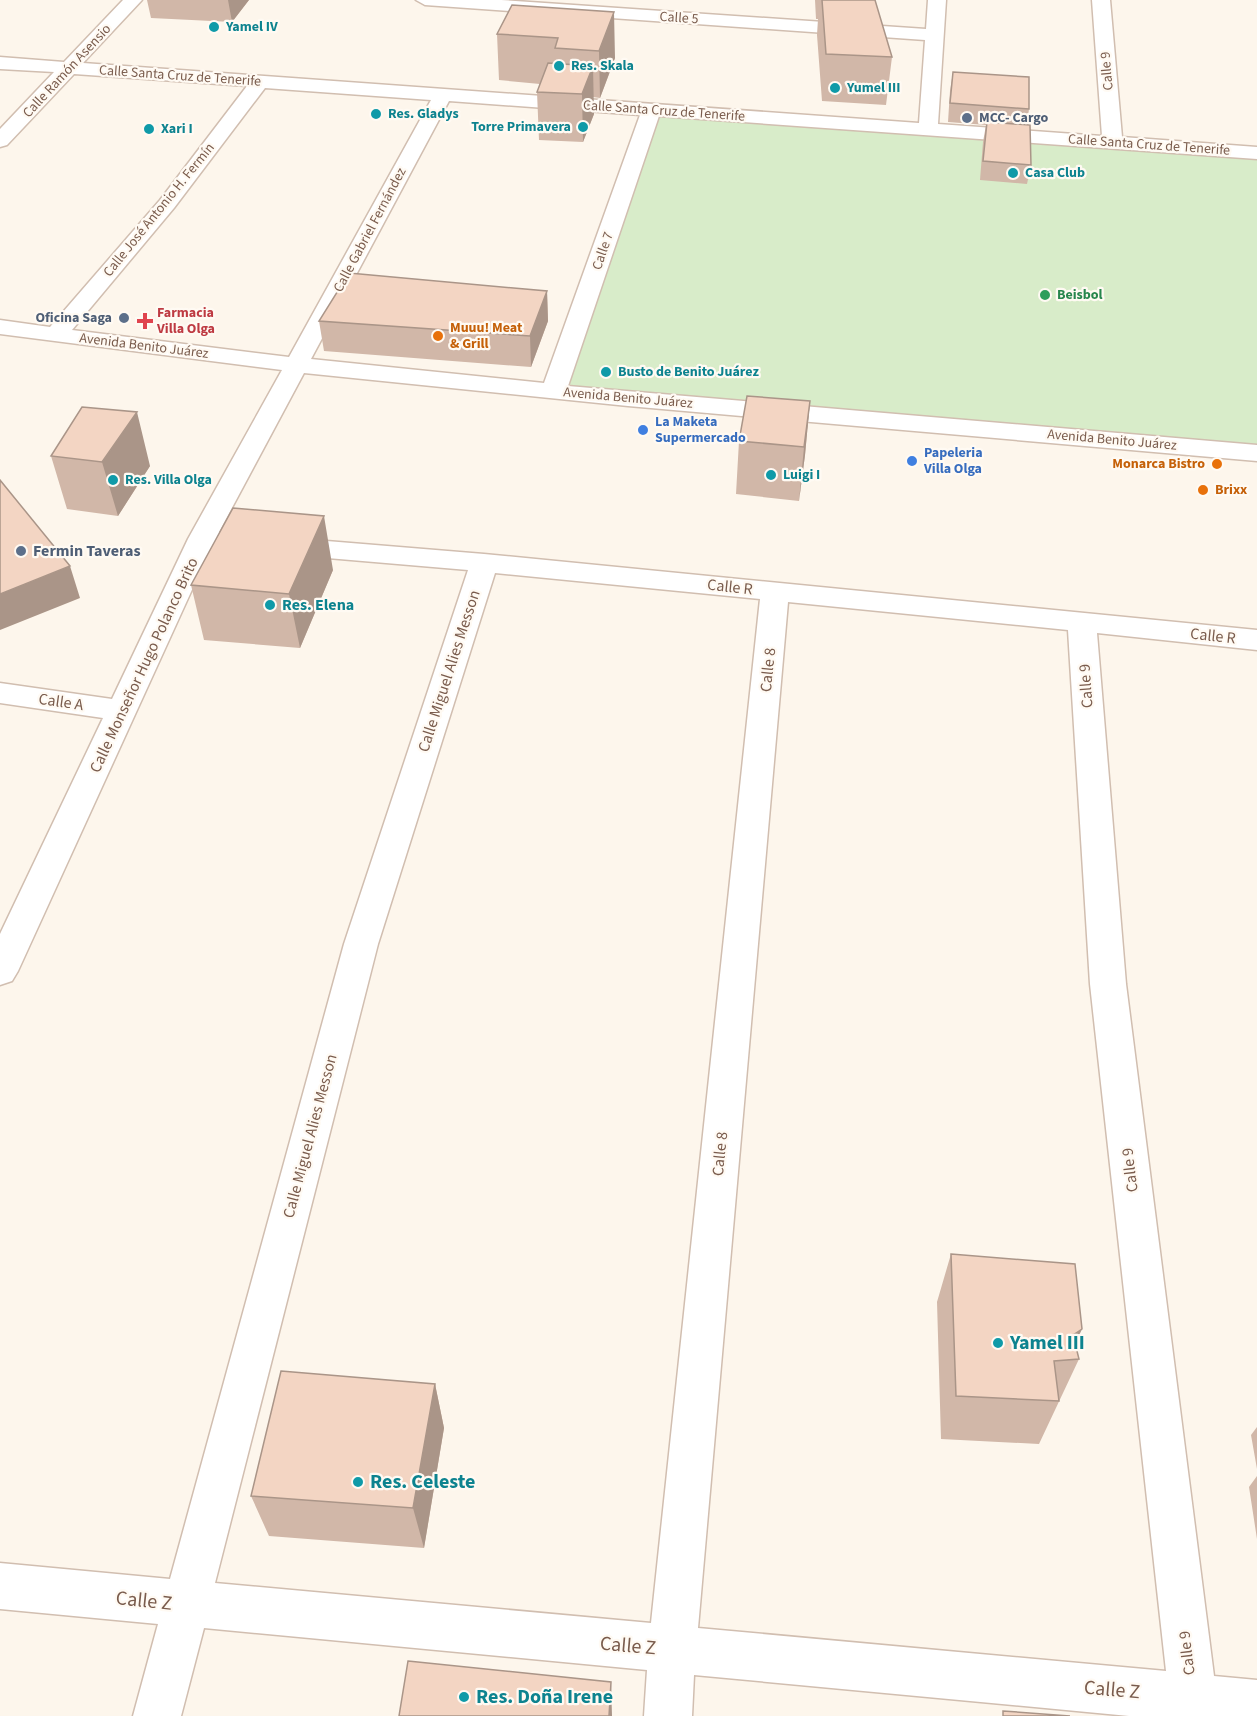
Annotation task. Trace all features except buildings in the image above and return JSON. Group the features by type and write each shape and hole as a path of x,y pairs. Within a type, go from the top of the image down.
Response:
{"street":[{"name":"Calle Ramón Asensio","path":"0,141 71,69 134,0"},
{"name":"Calle 5","path":"425,0 933,35"},
{"path":"687,18 693,0"},
{"path":"928,129 937,0"},
{"name":"Calle 9","path":"1101,0 1113,143"},
{"name":"Calle Santa Cruz de Tenerife","path":"0,63 1257,153"},
{"name":"Calle José Antonio H. Fermín","path":"55,335 167,204 260,82"},
{"name":"Calle Gabriel Fernández","path":"298,364 443,95"},
{"name":"Calle 7","path":"554,391 651,110"},
{"name":"Avenida Benito Juárez","path":"0,327 298,364 554,391 1257,453"},
{"name":"Calle Monseñor Hugo Polanco Brito","path":"0,971 202,539 298,364"},
{"name":"Calle R","path":"202,539 484,563 1257,640"},
{"name":"Calle Miguel Alies Messon","path":"157,1716 361,944 484,563"},
{"name":"Calle 8","path":"668,1716 672,1650 775,592"},
{"name":"Calle 9","path":"1082,622 1108,984 1194,1707"},
{"name":"Calle A","path":"0,693 123,711"},
{"name":"Calle Z","path":"0,1586 186,1606 672,1650 1194,1707 1257,1704"}],"green space":[{"path":"651,110 1257,153 1257,453 554,391"}],"place":[{"name":"Yamel IV","path":"214,27"},
{"name":"Res. Skala","path":"559,66"},
{"name":"Yumel III","path":"835,88"},
{"name":"Res. Gladys","path":"376,114"},
{"name":"MCC- Cargo","path":"967,118"},
{"name":"Torre Primavera","path":"583,127"},
{"name":"Xari I","path":"149,129"},
{"name":"Casa Club","path":"1013,173"},
{"name":"Beisbol","path":"1045,295"},
{"name":"Oficina Saga","path":"124,318"},
{"name":"Farmacia Villa Olga","path":"145,321"},
{"name":"Muuu! Meat & Grill","path":"438,336"},
{"name":"Busto de Benito Juárez","path":"606,372"},
{"name":"La Maketa Supermercado","path":"643,430"},
{"name":"Papeleria Villa Olga","path":"912,461"},
{"name":"Monarca Bistro","path":"1217,464"},
{"name":"Luigi I","path":"771,475"},
{"name":"Res. Villa Olga","path":"113,480"},
{"name":"Brixx","path":"1203,490"},
{"name":"Fermin Taveras","path":"21,551"},
{"name":"Res. Elena","path":"270,605"},
{"name":"Yamel III","path":"998,1343"},
{"name":"Res. Celeste","path":"358,1482"},
{"name":"Res. Doña Irene","path":"464,1697"}]}
